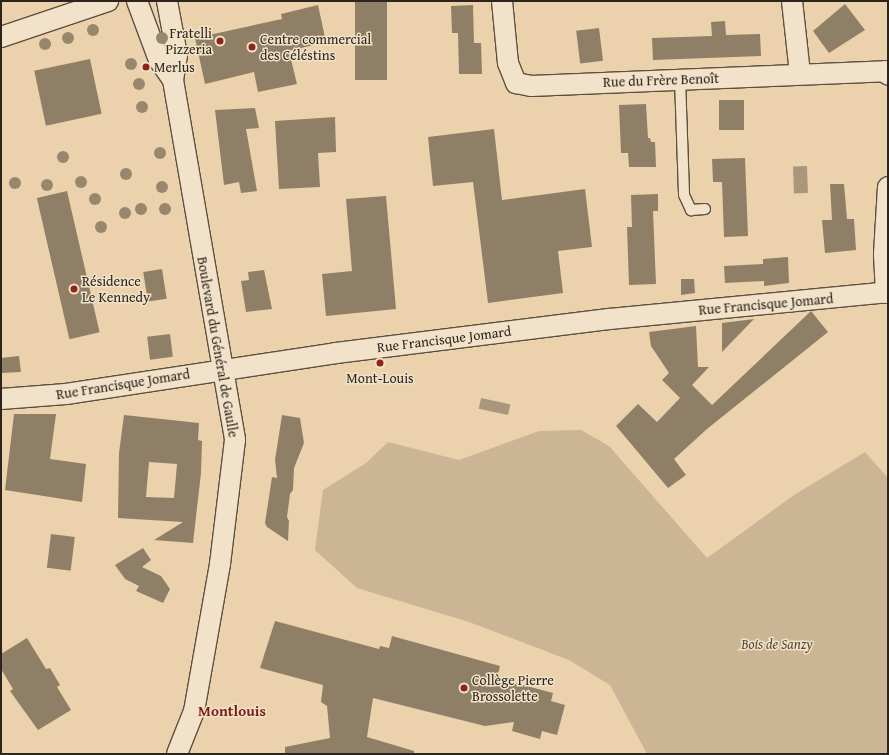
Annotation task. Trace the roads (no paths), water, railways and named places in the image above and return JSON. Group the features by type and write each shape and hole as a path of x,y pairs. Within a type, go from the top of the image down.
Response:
{"street":[{"path":"1,37 108,1"},
{"name":"Boulevard du Général de Gaulle","path":"137,1 159,60 173,80"},
{"name":"Boulevard du Général de Gaulle","path":"167,1 177,56 173,80 235,440 220,564 194,711 176,754"},
{"name":"Rue du Frère Benoît","path":"502,1 508,63 516,83 531,86 800,74 887,72"},
{"path":"792,1 800,74"},
{"path":"887,292 884,254 888,187"},
{"name":"Rue Francisque Jomard","path":"1,399 66,394 222,368 609,319 887,292"}],"lane":[{"path":"680,79 684,195 691,210 705,209"}],"place":[{"name":"Fratelli Pizzeria","path":"220,41"},
{"name":"Centre commercial des Céléstins","path":"252,47"},
{"name":"Merlus","path":"146,67"},
{"name":"Résidence Le Kennedy","path":"74,289"},
{"name":"Mont-Louis","path":"380,363"},
{"name":"Collège Pierre Brossolette","path":"464,688"}],"district":[{"name":"Montlouis","path":"232,711"}],"park label":[{"name":"Bois de Sanzy","path":"777,644"}]}
